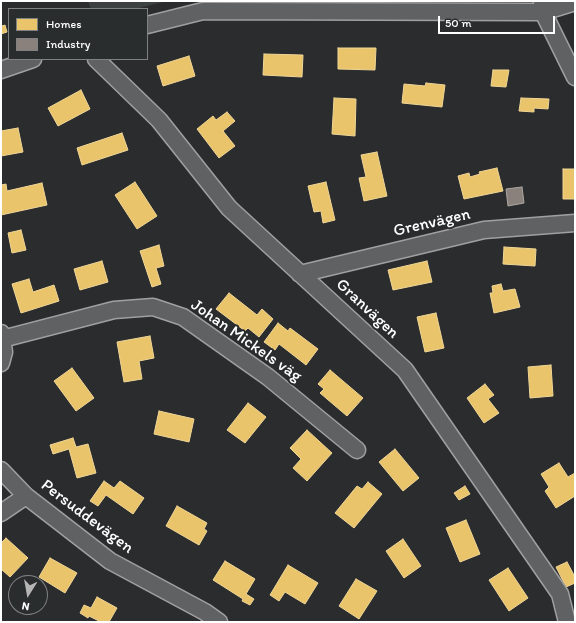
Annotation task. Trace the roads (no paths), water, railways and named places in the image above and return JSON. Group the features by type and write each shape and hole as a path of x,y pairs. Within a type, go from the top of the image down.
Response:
{"street":[{"path":"148,26 203,11 542,7 575,2"},
{"path":"542,7 575,77"},
{"path":"1,70 30,60"},
{"name":"Granvägen","path":"97,60 159,120 229,208 405,370 560,594 567,622"},
{"name":"Grenvägen","path":"300,274 484,230 575,223"},
{"name":"Johan Mickels väg","path":"2,336 114,310 153,308 183,317 268,377 357,450"},
{"path":"1,363 4,352 2,336"},
{"name":"Persuddevägen","path":"1,470 26,496 110,561 205,612 219,622"},
{"path":"1,513 26,496"}]}
